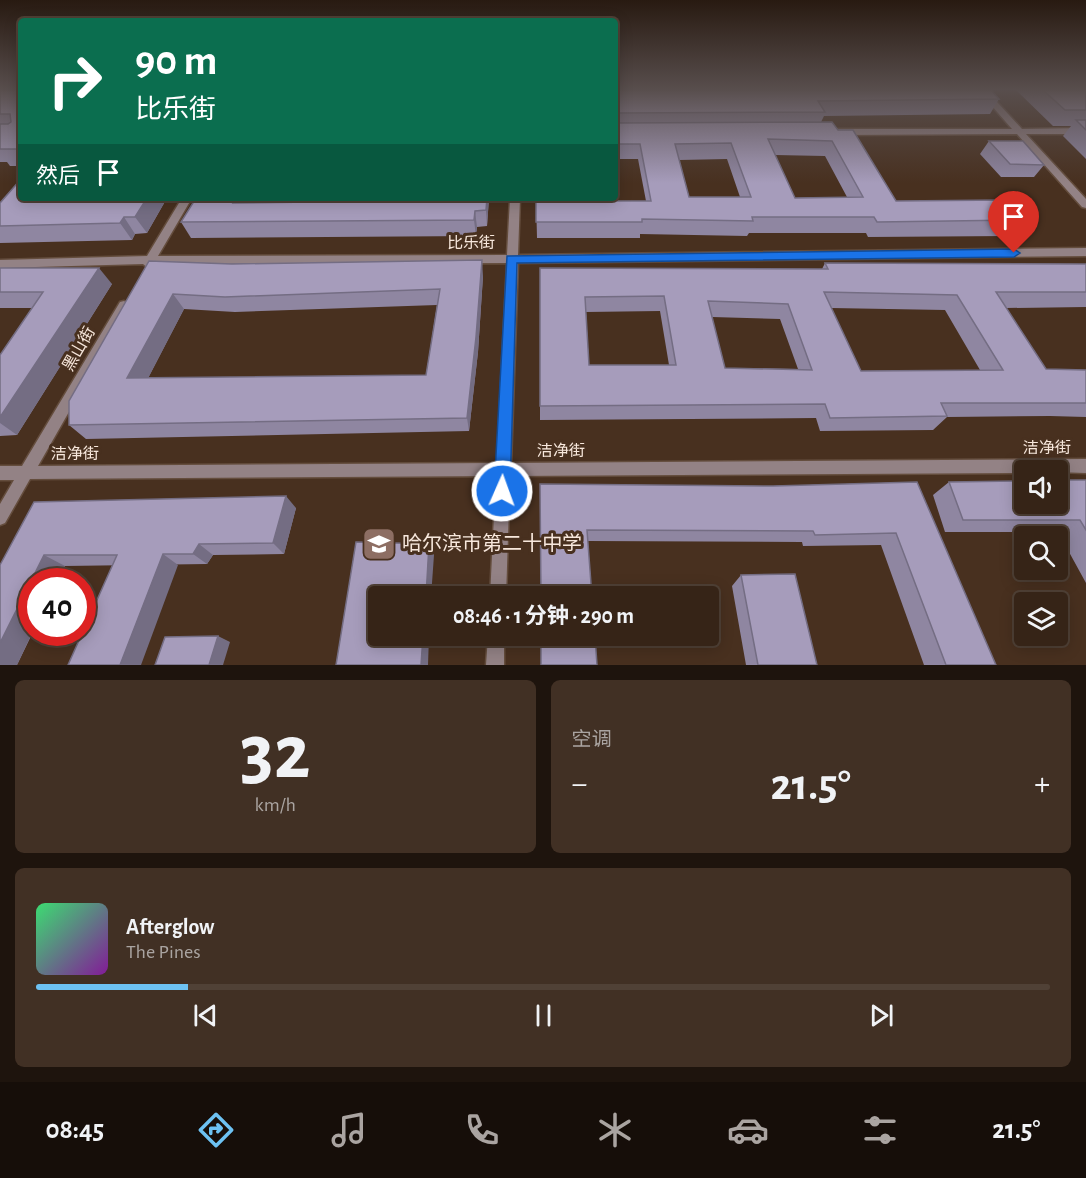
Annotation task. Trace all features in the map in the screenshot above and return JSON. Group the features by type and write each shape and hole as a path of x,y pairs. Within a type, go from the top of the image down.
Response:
{"street":[{"path":"1012,121 1086,205"},
{"path":"830,132 1086,131"},
{"name":"黑山街","path":"0,518 185,201"},
{"path":"498,586 515,201"},
{"name":"比乐街","path":"0,264 151,260 511,259 1086,252"},
{"name":"洁净街","path":"0,473 1086,466"},
{"path":"495,665 496,646"}],"building":[{"path":"18,121 18,149 0,149 0,124"},
{"path":"1077,121 1086,121 1086,130"},
{"path":"832,122 838,130 853,130 896,201 1005,200 1022,220 877,222 874,217 752,217 753,221 642,219 642,222 536,222 536,201 651,201 640,144 618,144 618,123","holes":["768,139 832,141 863,197 795,198","731,143 751,197 689,197 675,144"]},
{"path":"989,141 1023,141 1044,165 1010,164"},
{"path":"18,182 18,201 145,201 135,217 124,217 120,223 0,226 0,203"},
{"path":"194,201 234,201 233,203 487,201 486,210 475,211 474,220 181,222"},
{"path":"482,260 467,418 69,425 69,401 149,261 232,264","holes":["440,289 426,375 127,378 173,294 225,297"]},
{"path":"825,263 1086,264 1086,292 996,292 1046,369 1086,370 1086,403 941,403 947,416 830,418 825,404 540,406 540,268 828,269","holes":["824,292 957,295 1003,370 861,371","664,296 676,365 589,365 585,297","708,301 788,304 812,370 725,368"]},
{"path":"0,268 99,268 0,417 0,355 43,292 0,292"},
{"path":"1068,480 1086,480 1086,530 1080,520 963,520 949,482 1014,481 1014,514 1068,514"},
{"path":"917,482 996,665 946,665 896,533 815,535 813,531 587,530 591,586 541,586 540,484 773,486"},
{"path":"286,496 273,543 199,544 193,554 163,554 120,665 68,665 76,646 96,646 96,602 117,555 44,555 38,568 18,568 18,607 0,643 0,565 34,502"},
{"path":"356,542 429,544 427,586 368,586 368,646 422,646 421,665 336,665"},
{"path":"795,574 817,665 758,665 741,575"},
{"path":"218,636 209,665 155,665 165,637"},
{"path":"541,646 596,646 597,665 541,665"}],"place":[{"name":"哈尔滨市第二十中学","path":"379,544"}],"route":[{"path":"502,491 511,259 1014,253"}]}
